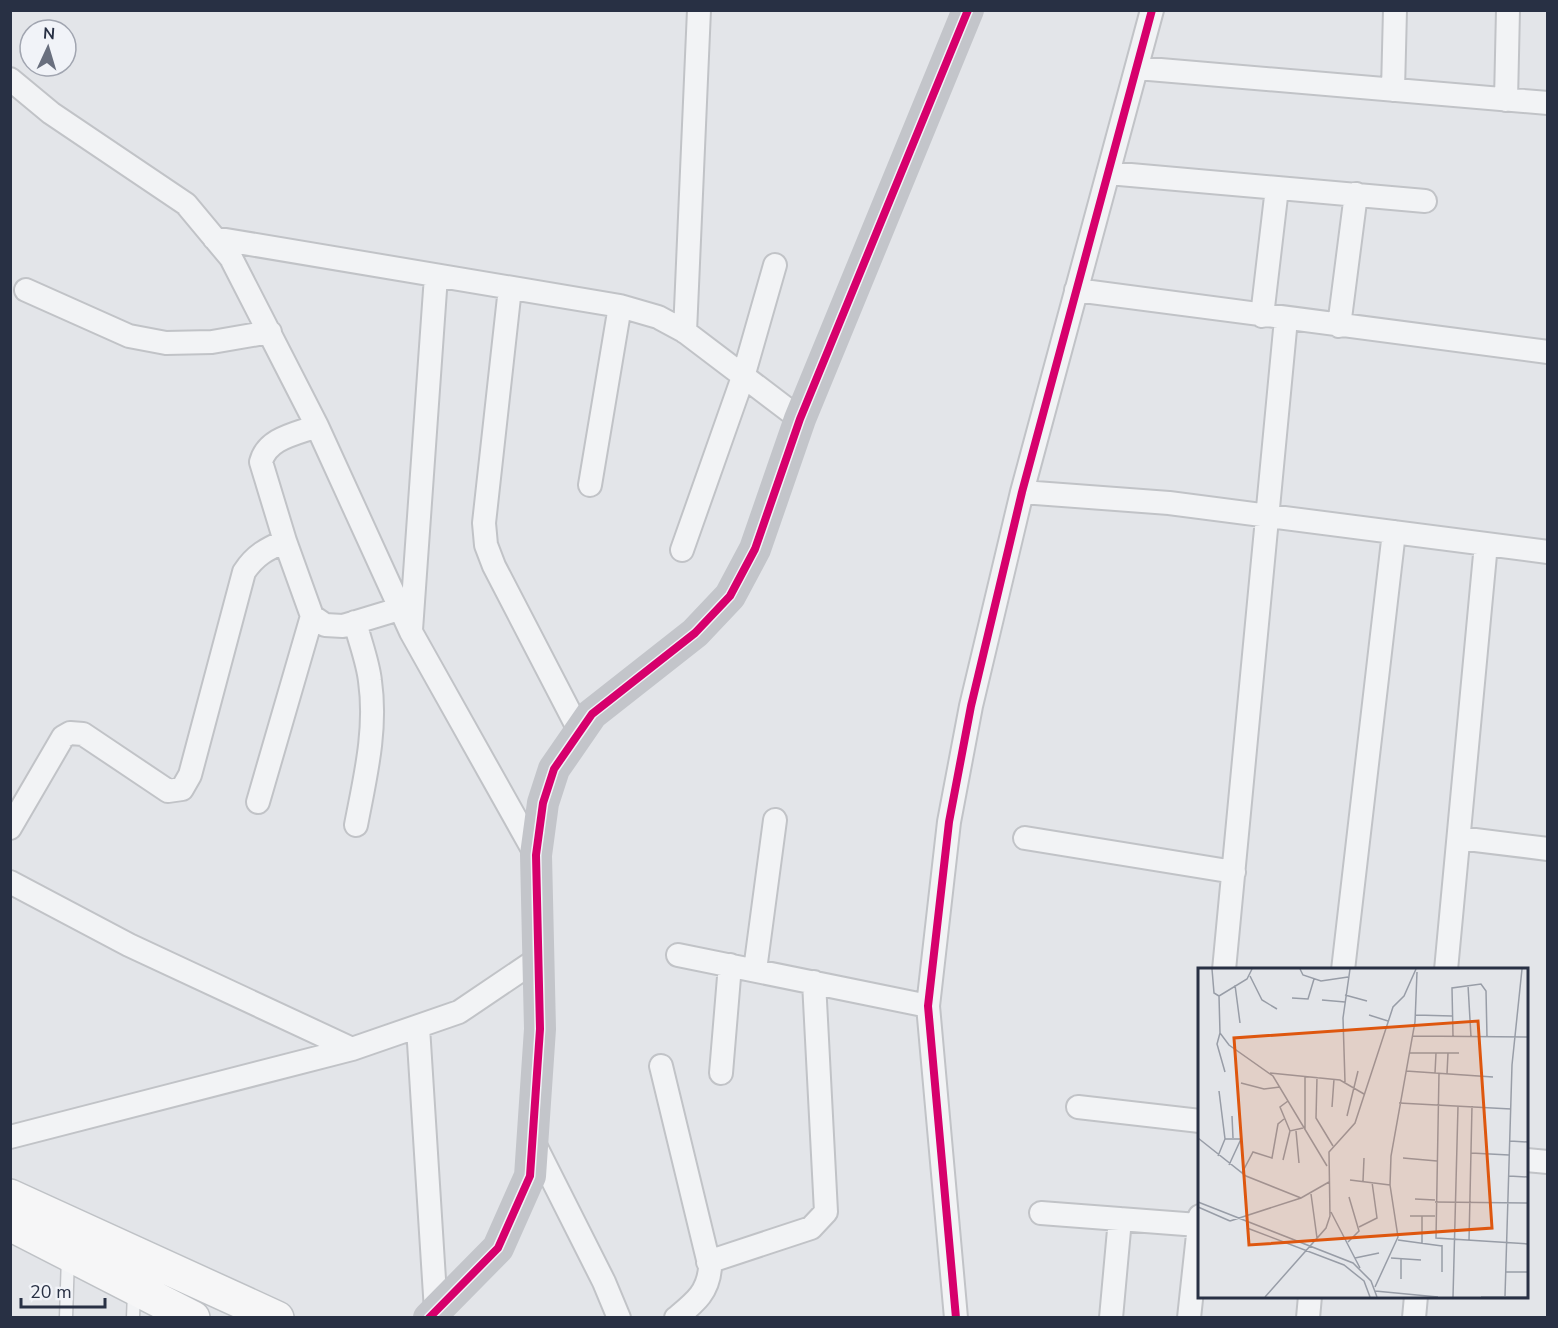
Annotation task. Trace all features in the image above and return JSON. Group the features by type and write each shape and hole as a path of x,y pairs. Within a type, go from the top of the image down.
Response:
{"main road":[{"path":"10,1196 277,1317"},
{"path":"10,1224 68,1254 134,1303 193,1317"}],"street":[{"path":"685,332 699,10"},
{"path":"433,1314 498,1248 530,1176 540,1029 536,855 543,803 554,769 592,714 695,633 730,596 755,549 800,419 968,10"},
{"path":"956,1317 928,1006 951,811 971,706 1022,492 1152,10"},
{"path":"1393,90 1395,10"},
{"path":"1506,100 1508,10"},
{"path":"1137,68 1548,103"},
{"path":"10,79 51,113 186,204 231,258 317,426 399,609 536,855"},
{"path":"1108,173 1425,201"},
{"path":"1262,316 1277,188"},
{"path":"1339,326 1356,194"},
{"path":"214,238 620,306 658,317 685,332 800,419"},
{"path":"682,550 743,377 775,265"},
{"path":"411,632 436,276"},
{"path":"510,288 484,524 486,545 494,566 579,730"},
{"path":"26,290 129,336 166,343 212,342 270,332"},
{"path":"1077,290 1548,352"},
{"path":"590,485 620,306"},
{"path":"1224,968 1286,319"},
{"path":"317,426 270,444 264,451 261,462 285,541 312,616 325,625 343,626 399,609"},
{"path":"1022,492 1169,503 1548,552"},
{"path":"1343,968 1395,532"},
{"path":"10,828 63,737 70,733 83,734 168,790 182,789 190,775 244,572 252,558 285,541"},
{"path":"1446,968 1486,544"},
{"path":"258,802 312,616"},
{"path":"355,622 370,680 373,714 369,760 356,825"},
{"path":"755,970 775,820"},
{"path":"1025,838 1234,872"},
{"path":"1459,838 1548,849"},
{"path":"10,882 129,945 352,1049"},
{"path":"678,955 928,1006"},
{"path":"10,1137 352,1049 418,1027 459,1012 539,958"},
{"path":"722,1074 730,965"},
{"path":"708,1262 811,1228 826,1212 814,982"},
{"path":"418,1027 433,1314"},
{"path":"661,1066 708,1262 708,1283 699,1299 676,1317"},
{"path":"1078,1107 1198,1120"},
{"path":"532,1140 604,1282 619,1317"},
{"path":"1528,1160 1548,1162"},
{"path":"1041,1213 1120,1219 1198,1221"},
{"path":"1111,1317 1120,1219"},
{"path":"1189,1317 1198,1231"},
{"path":"1308,1317 1310,1298"},
{"path":"1414,1317 1416,1298"}],"lane":[{"path":"66,1317 68,1254"}],"cycle path":[{"path":"429,1318 498,1248 530,1176 540,1029 536,855 543,803 554,769 592,714 695,633 730,596 755,549 800,419 968,10"},
{"path":"956,1318 928,1006 949,822 971,706 1022,492 1152,10"}]}
